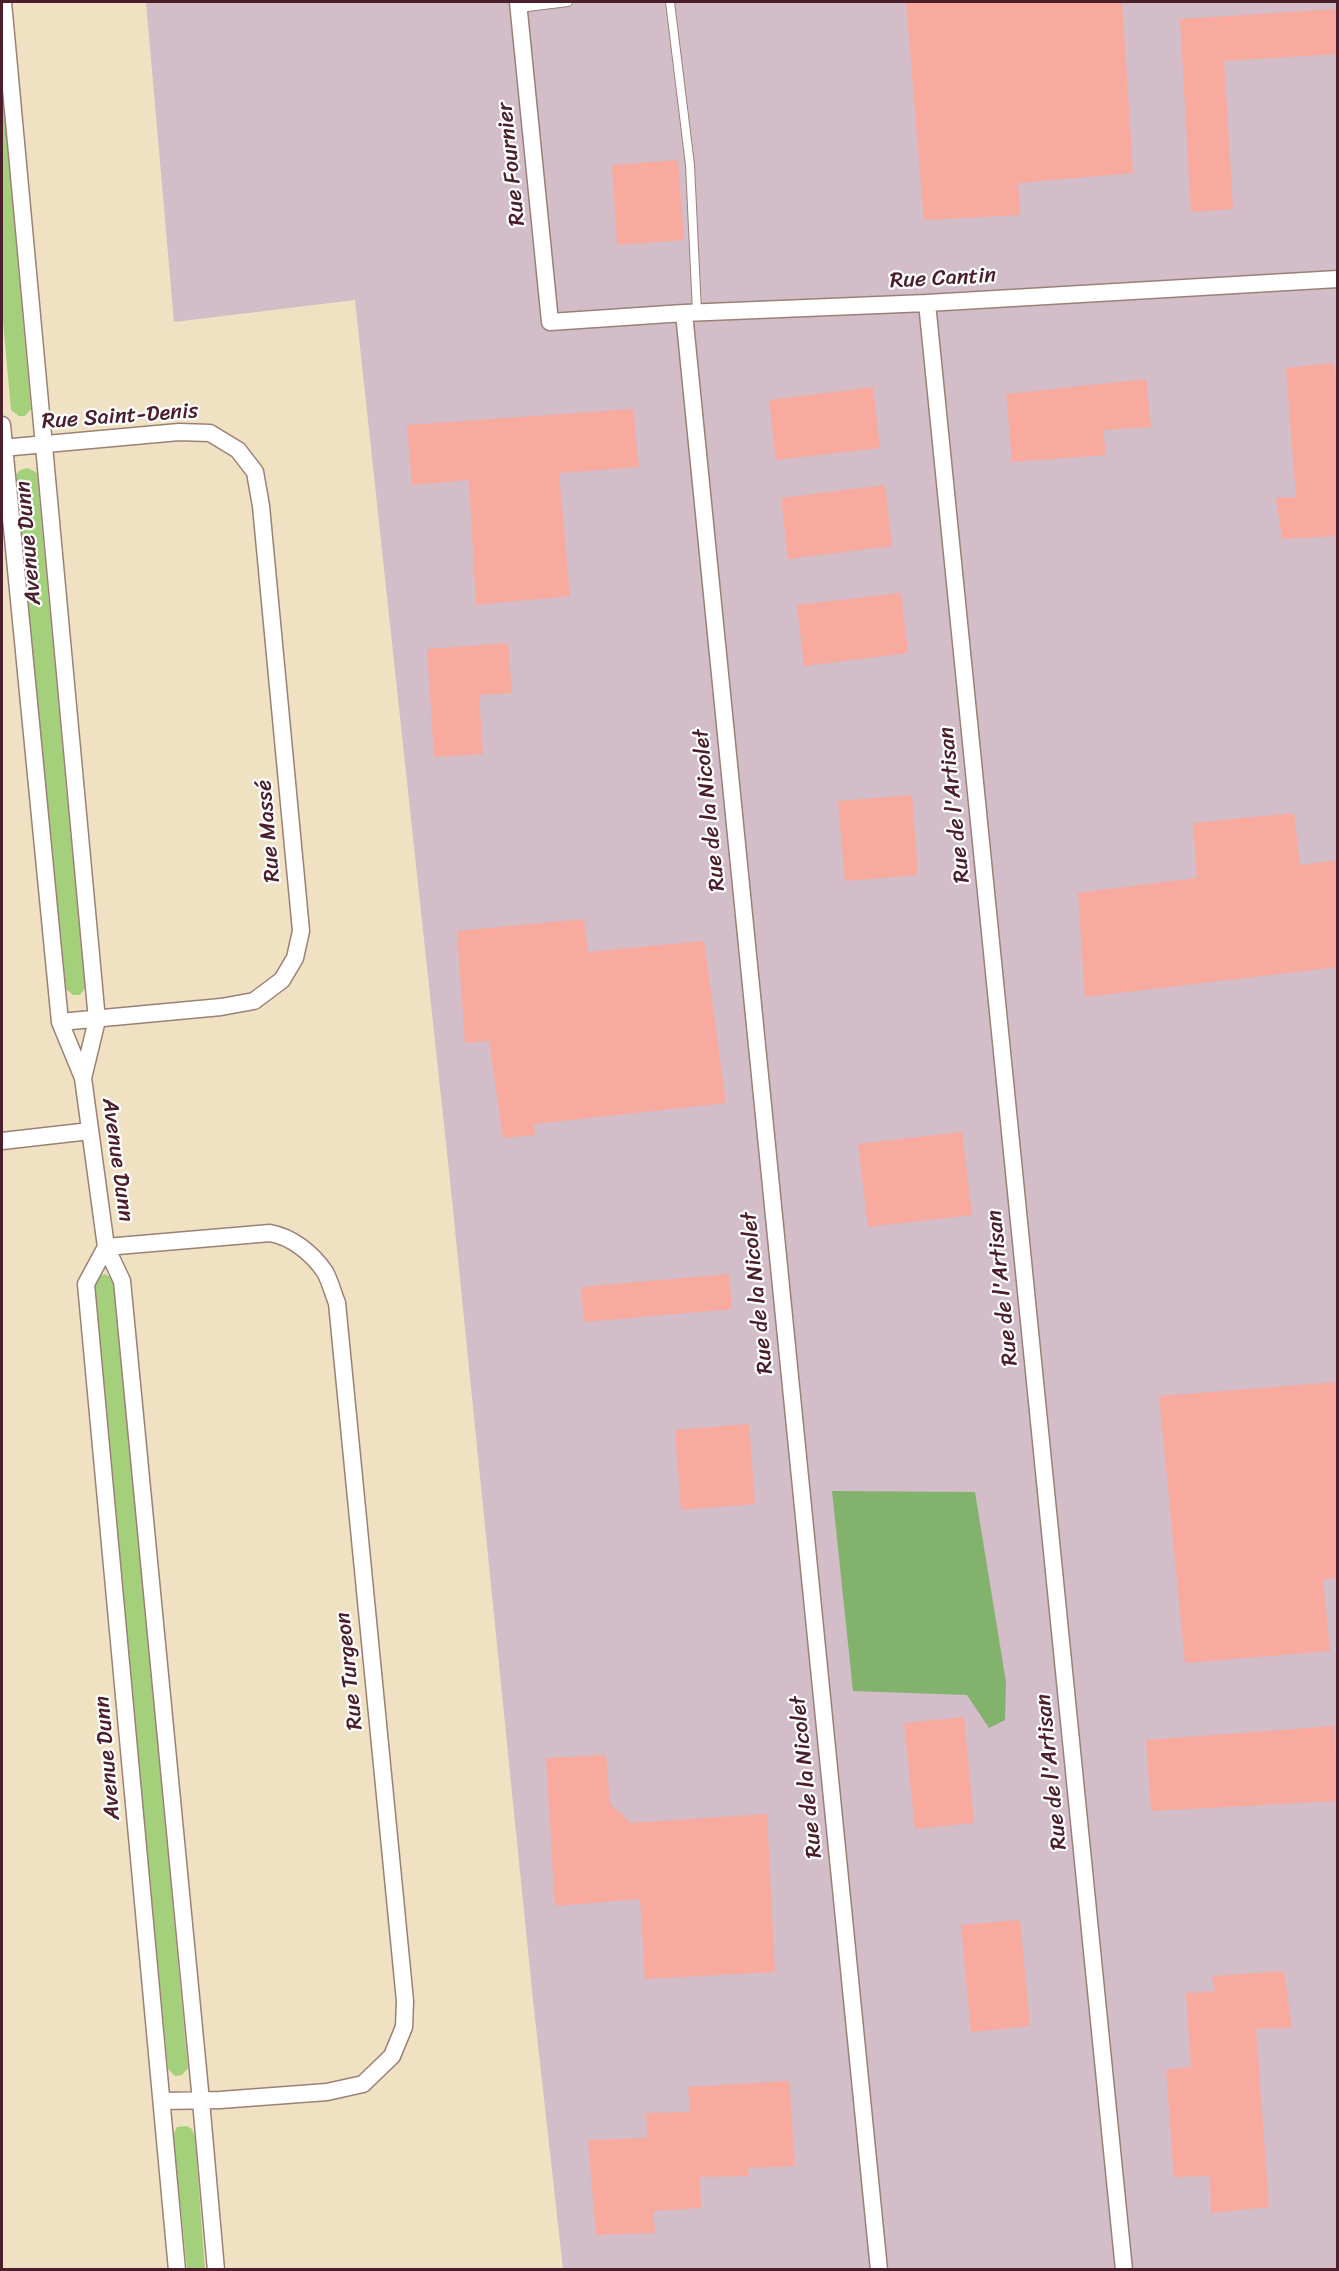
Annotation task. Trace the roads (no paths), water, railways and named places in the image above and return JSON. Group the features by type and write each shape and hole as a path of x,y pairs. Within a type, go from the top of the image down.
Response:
{"street":[{"name":"Avenue Dunn","path":"2,2 97,1020 83,1078"},
{"name":"Rue Fournier","path":"519,5 550,322"},
{"name":"Rue Cantin","path":"550,322 690,312 927,303 1338,279"},
{"name":"Rue de l'Artisan","path":"927,303 1124,2270"},
{"name":"Rue de la Nicolet","path":"690,312 801,1500 879,2270"},
{"name":"Avenue Dunn","path":"2,425 60,1022 83,1078 106,1247 122,1281 216,2270"},
{"name":"Rue Saint-Denis","path":"3,448 189,432 210,433 238,450"},
{"name":"Rue Massé","path":"60,1022 221,1007 254,1001 282,980 296,958 301,931 261,506 255,472 238,450"},
{"path":"2,1141 90,1131"},
{"name":"Rue Turgeon","path":"106,1247 270,1233 281,1235 299,1245 325,1272 337,1304 405,2001 404,2027 392,2056 363,2084 327,2092 201,2101 162,2101"},
{"name":"Avenue Dunn","path":"106,1247 86,1284 177,2270"}],"lane":[{"path":"519,5 568,2"},
{"path":"670,2 690,165 690,312"}]}
